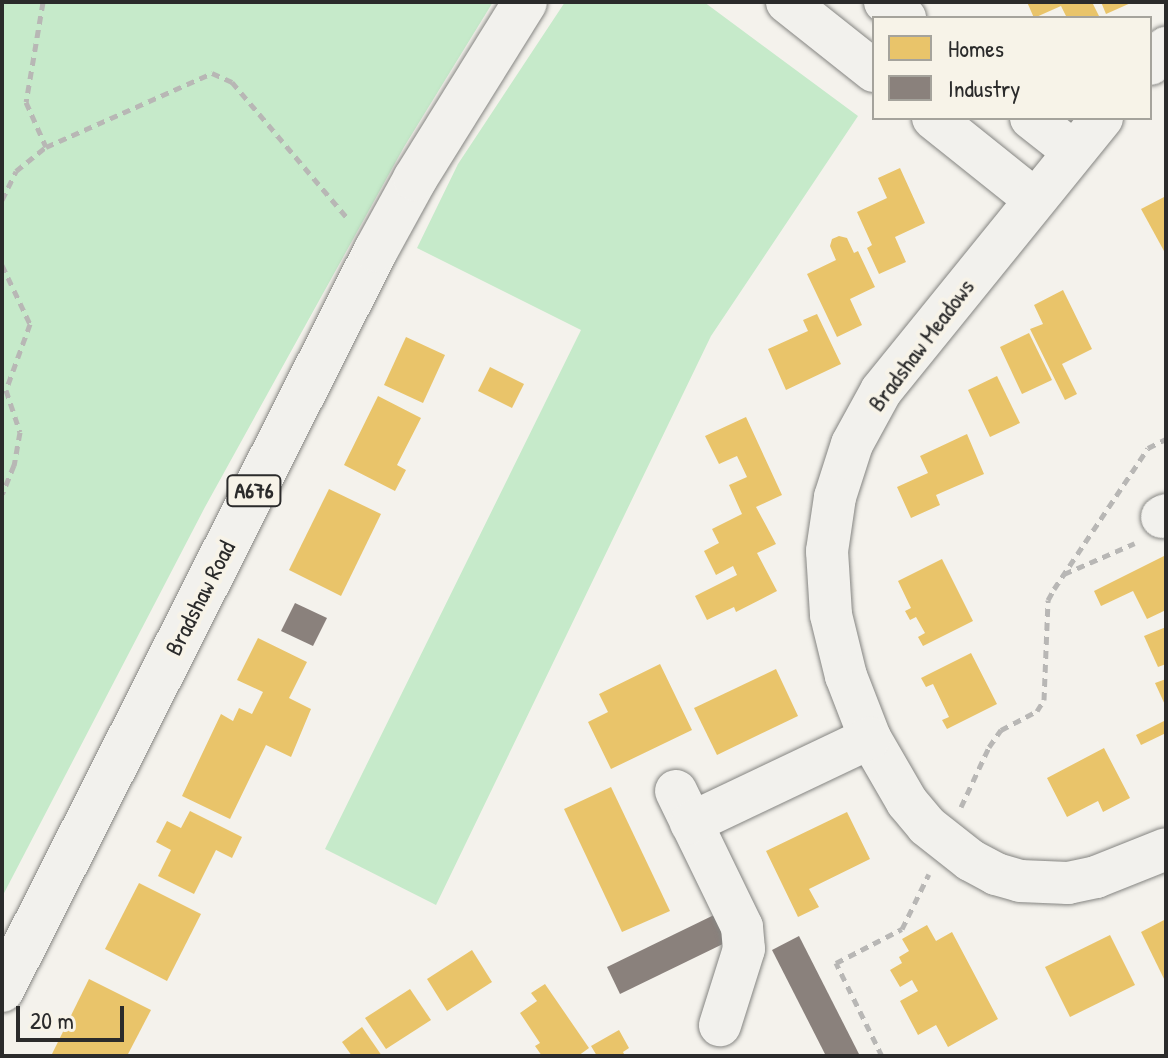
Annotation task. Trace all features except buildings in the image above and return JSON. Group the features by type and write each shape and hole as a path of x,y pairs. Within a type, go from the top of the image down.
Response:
{"main road":[{"name":"Bradshaw Road","path":"2,990 376,250 415,179 525,2"}],"street":[{"path":"787,2 872,69"},
{"path":"885,2 902,16"},
{"path":"935,120 1034,199"},
{"path":"1034,120 1073,151"},
{"name":"Bradshaw Meadows","path":"1100,120 881,391 852,444 835,497 827,551 831,615 846,676 870,738 907,802 945,841 996,874 1042,884 1096,877 1166,849"},
{"path":"720,1025 744,949 742,927 692,824 870,738"}],"path":[{"path":"43,2 26,102 46,147"},
{"path":"2,200 16,171 46,147 212,73 232,82 376,250"},
{"path":"2,265 30,324 6,390 20,432 14,465 2,494"},
{"path":"882,1056 836,963 902,929 989,747 1001,730 1037,711 1044,700 1048,600 1148,448 1166,439"},
{"path":"1063,575 1150,537 1164,516"}],"green space":[{"path":"2,2 493,2 404,147 205,507 2,897"},
{"path":"565,2 704,2 858,116 711,336 436,905 325,849 581,330 417,248 458,164"}]}
